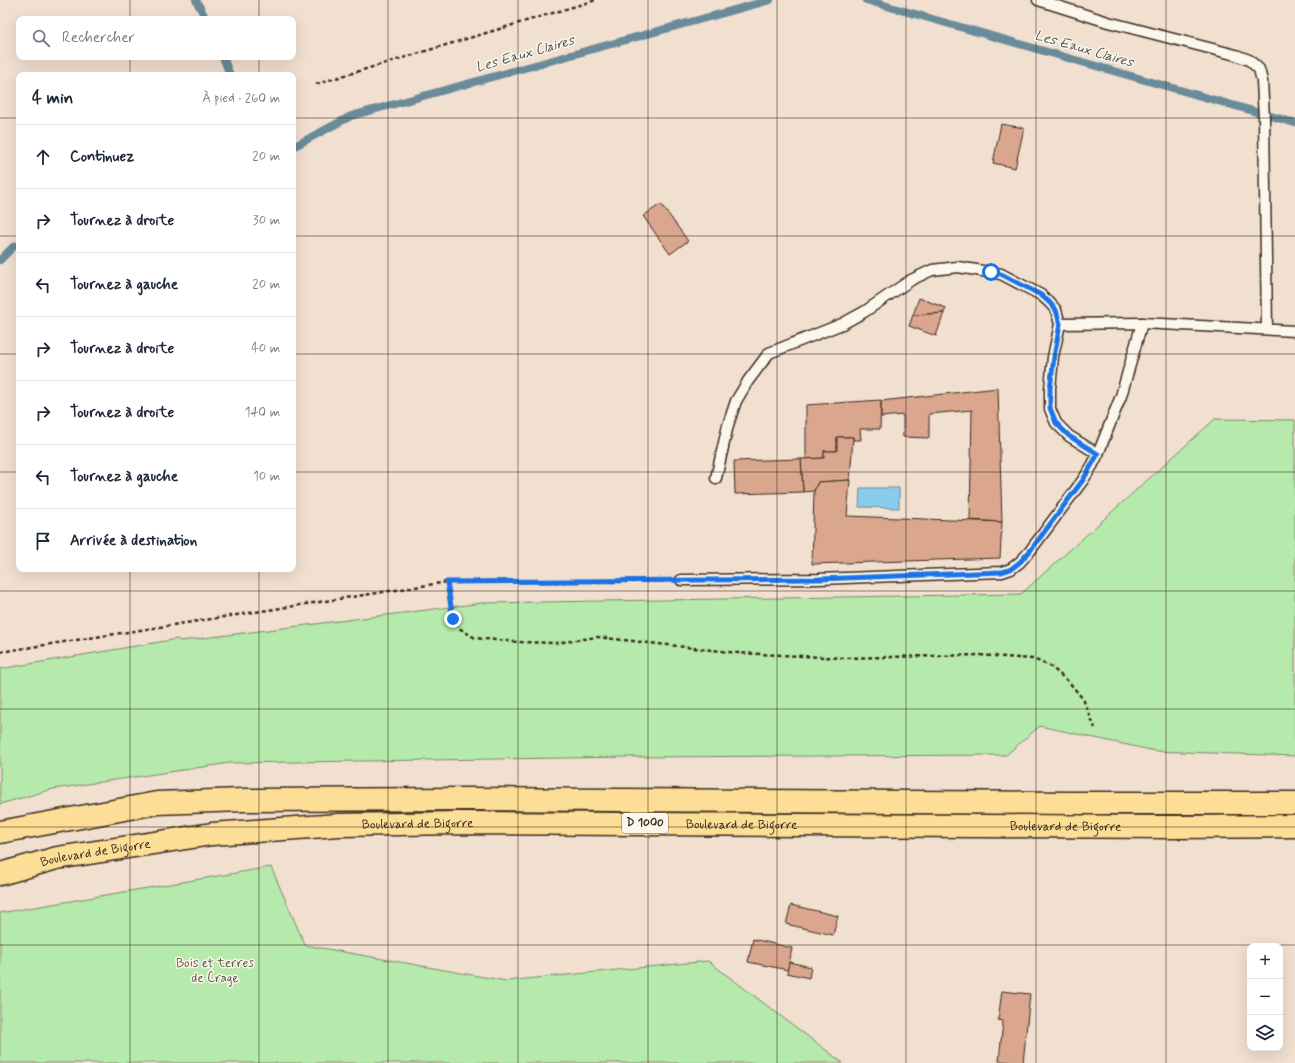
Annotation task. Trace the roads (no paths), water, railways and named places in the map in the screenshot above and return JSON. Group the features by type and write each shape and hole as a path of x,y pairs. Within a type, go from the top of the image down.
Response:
{"main road":[{"name":"Boulevard de Bigorre","path":"0,832 157,803 243,800 468,799 1295,803"},
{"name":"Boulevard de Bigorre","path":"0,874 57,858 212,834 339,825 490,823 1170,827 1295,826"}],"lane":[{"path":"1038,0 1108,22 1236,55 1249,60 1259,69 1262,81 1264,118 1267,329"},
{"path":"716,478 728,425 736,401 748,381 769,353 842,324 864,312 910,280 932,270 958,267 1001,274 1041,295 1056,310 1060,324 1050,389 1050,408 1056,423 1069,436 1098,454"},
{"path":"681,580 819,579 1002,572 1011,569 1030,551 1083,480 1098,454 1121,396 1142,323"},
{"path":"1060,324 1142,323 1295,331"}],"water":[{"path":"860,488 899,488 899,508 859,507"}],"waterway":[{"path":"196,0 204,16"},
{"name":"Les Eaux Claires","path":"296,145 351,116 770,0"},
{"name":"Les Eaux Claires","path":"866,0 1295,123"},
{"path":"224,60 229,72"},
{"name":"Les Eaux Claires","path":"0,260 13,247 16,246"}],"park label":[{"name":"Bois et terres de Crage","path":"215,970"}]}
